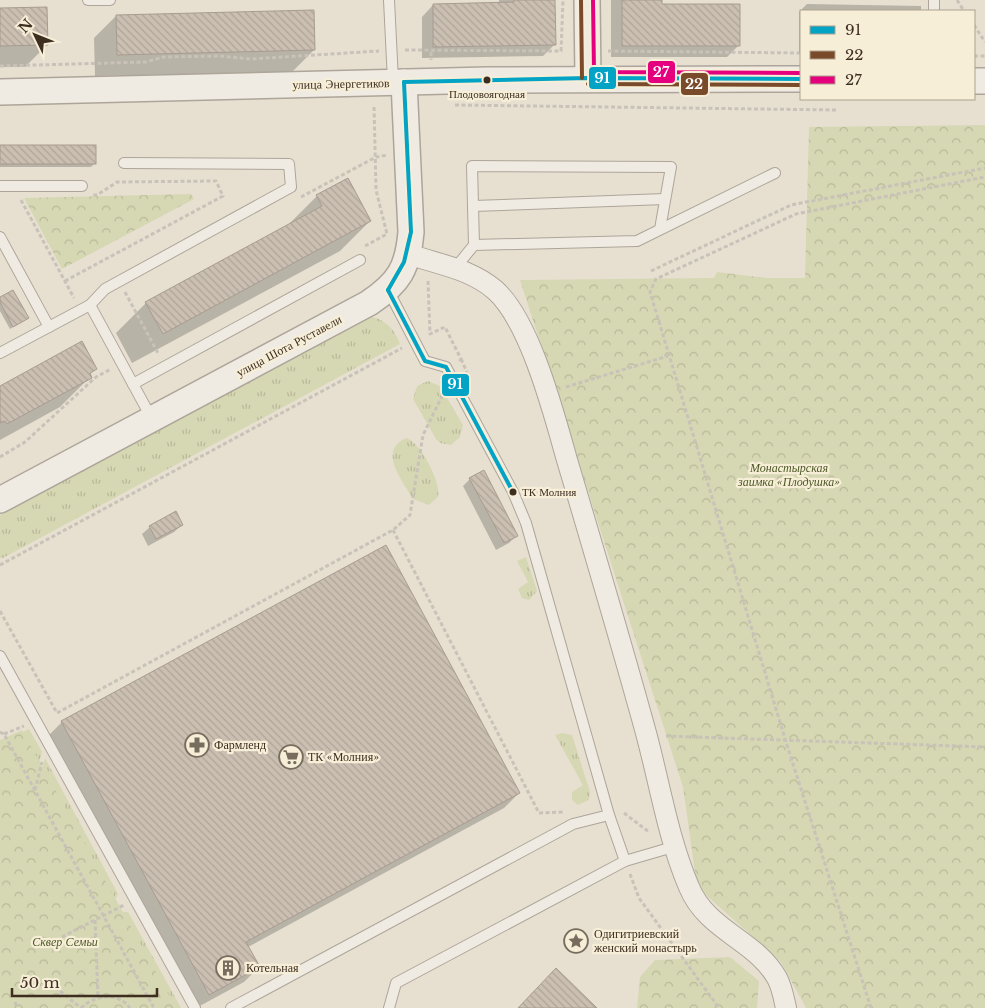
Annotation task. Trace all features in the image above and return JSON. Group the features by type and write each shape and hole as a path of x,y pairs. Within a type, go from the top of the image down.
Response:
{"street":[{"path":"587,0 588,78"},
{"name":"улица Энергетиков","path":"0,92 588,78 800,79"},
{"name":"улица Шота Руставели","path":"0,500 369,303 388,290 418,257 411,214 398,82"},
{"path":"418,257 456,267 495,290 512,311 522,330 548,392 646,736 673,847 690,890 700,908 713,922 764,960 778,979 786,1008"}],"lane":[{"path":"88,0 110,0"},
{"path":"389,0 392,50 398,82"},
{"path":"0,353 85,308 105,289 291,187 289,164 124,163"},
{"path":"456,267 474,245 472,166 670,167 660,229"},
{"path":"474,245 636,240 775,173"},
{"path":"0,186 85,191"},
{"path":"473,206 665,199"},
{"path":"0,237 49,327"},
{"path":"133,384 360,260"},
{"path":"388,290 425,361 446,367 513,492 526,523 609,815 625,861"},
{"path":"85,308 117,366 133,384 152,419"},
{"path":"0,656 195,1008"},
{"path":"231,1008 573,824 609,815"},
{"path":"389,1008 396,983 625,861 673,847"}],"path":[{"path":"0,66 146,62 172,57 220,56 251,59 392,50 431,52 561,50 562,0"},
{"path":"975,27 985,42"},
{"path":"605,50 800,53"},
{"path":"431,52 432,81"},
{"path":"361,248 387,234 376,190 374,100"},
{"path":"453,105 837,110"},
{"path":"651,271 791,205 985,168"},
{"path":"871,1008 786,742 650,292 656,279 796,214 985,177"},
{"path":"65,281 223,196 216,181 117,182 97,195 85,191"},
{"path":"29,196 19,196 65,281 85,308"},
{"path":"418,257 430,334"},
{"path":"125,292 161,358 155,360"},
{"path":"0,565 445,327 461,359 423,435 410,515 393,530 56,713 0,611"},
{"path":"548,392 668,356"},
{"path":"108,361 117,366"},
{"path":"0,457 25,442 96,377 117,366"},
{"path":"393,530 539,813 574,811"},
{"path":"0,732 4,734 153,1007 146,1008"},
{"path":"646,736 985,747"},
{"path":"35,790 47,741"},
{"path":"625,861 639,898 719,1008"},
{"path":"62,937 136,899"},
{"path":"95,920 98,997"},
{"path":"55,987 81,1008 89,1001 98,997 109,996 119,999 130,1008"},
{"path":"15,1002 17,1008"}],"green space":[{"name":"Монастырская заимка «Плодушка»","path":"985,125 985,1008 806,1008 781,962 697,887 683,787 520,280 714,278 717,272 767,278 805,278 809,127"},
{"path":"191,194 194,199 62,269 24,198"},
{"path":"372,317 377,318 390,327 400,344 0,558 0,515"},
{"path":"428,381 440,386 463,425 460,437 451,445 440,443 436,439 413,399 417,386"},
{"path":"406,438 412,441 423,455 437,483 438,497 429,505 413,499 395,467 393,450"},
{"path":"526,557 537,591 529,600 522,598 518,589 528,582 517,561"},
{"path":"29,729 42,752 34,781 12,738"},
{"name":"Сквер Семьи","path":"22,730 176,1008 0,1008 0,740"},
{"path":"562,733 572,735 590,792 589,800 578,805 572,800 572,792 583,785 555,735"},
{"path":"45,758 118,894 115,900 38,786"},
{"path":"119,912 128,912 181,1008 160,1008"},
{"path":"730,957 759,981 757,1008 637,1008 640,977 655,960"}],"building":[{"path":"514,0 555,0 556,45 433,47 433,4 514,2"},
{"path":"622,0 662,0 662,4 740,4 740,46 622,46"},
{"path":"47,7 48,45 0,46 0,8"},
{"path":"314,10 315,50 117,55 116,15"},
{"path":"0,145 96,145 96,164 0,164"},
{"path":"348,178 371,221 163,334 145,302 322,206 316,195"},
{"path":"13,290 29,318 13,327 0,302 0,297"},
{"path":"82,341 97,369 90,373 92,378 7,424 5,421 0,423 0,386"},
{"path":"484,470 518,536 504,543 469,478"},
{"path":"176,511 183,525 156,539 149,526"},
{"name":"ТК «Молния»","path":"386,545 520,793 246,942 260,967 209,995 61,721"},
{"path":"556,968 597,1008 518,1008"}],"transit line":[{"name":"22","path":"581,0 582,78"},
{"name":"27","path":"593,0 594,72 800,73"},
{"name":"91","path":"404,82 588,78 800,79"},
{"name":"91","path":"388,290 404,262 411,232 404,82"},
{"name":"22","path":"588,84 800,85"},
{"name":"91","path":"388,290 425,361 446,367 513,492"}],"place":[{"name":"Плодовоягодная","path":"487,80"},
{"name":"ТК Молния","path":"513,492"},
{"name":"Фармленд","path":"197,745"},
{"name":"ТК «Молния»","path":"291,757"},
{"name":"Одигитриевский женский монастырь","path":"576,941"},
{"name":"Котельная","path":"228,968"}]}
